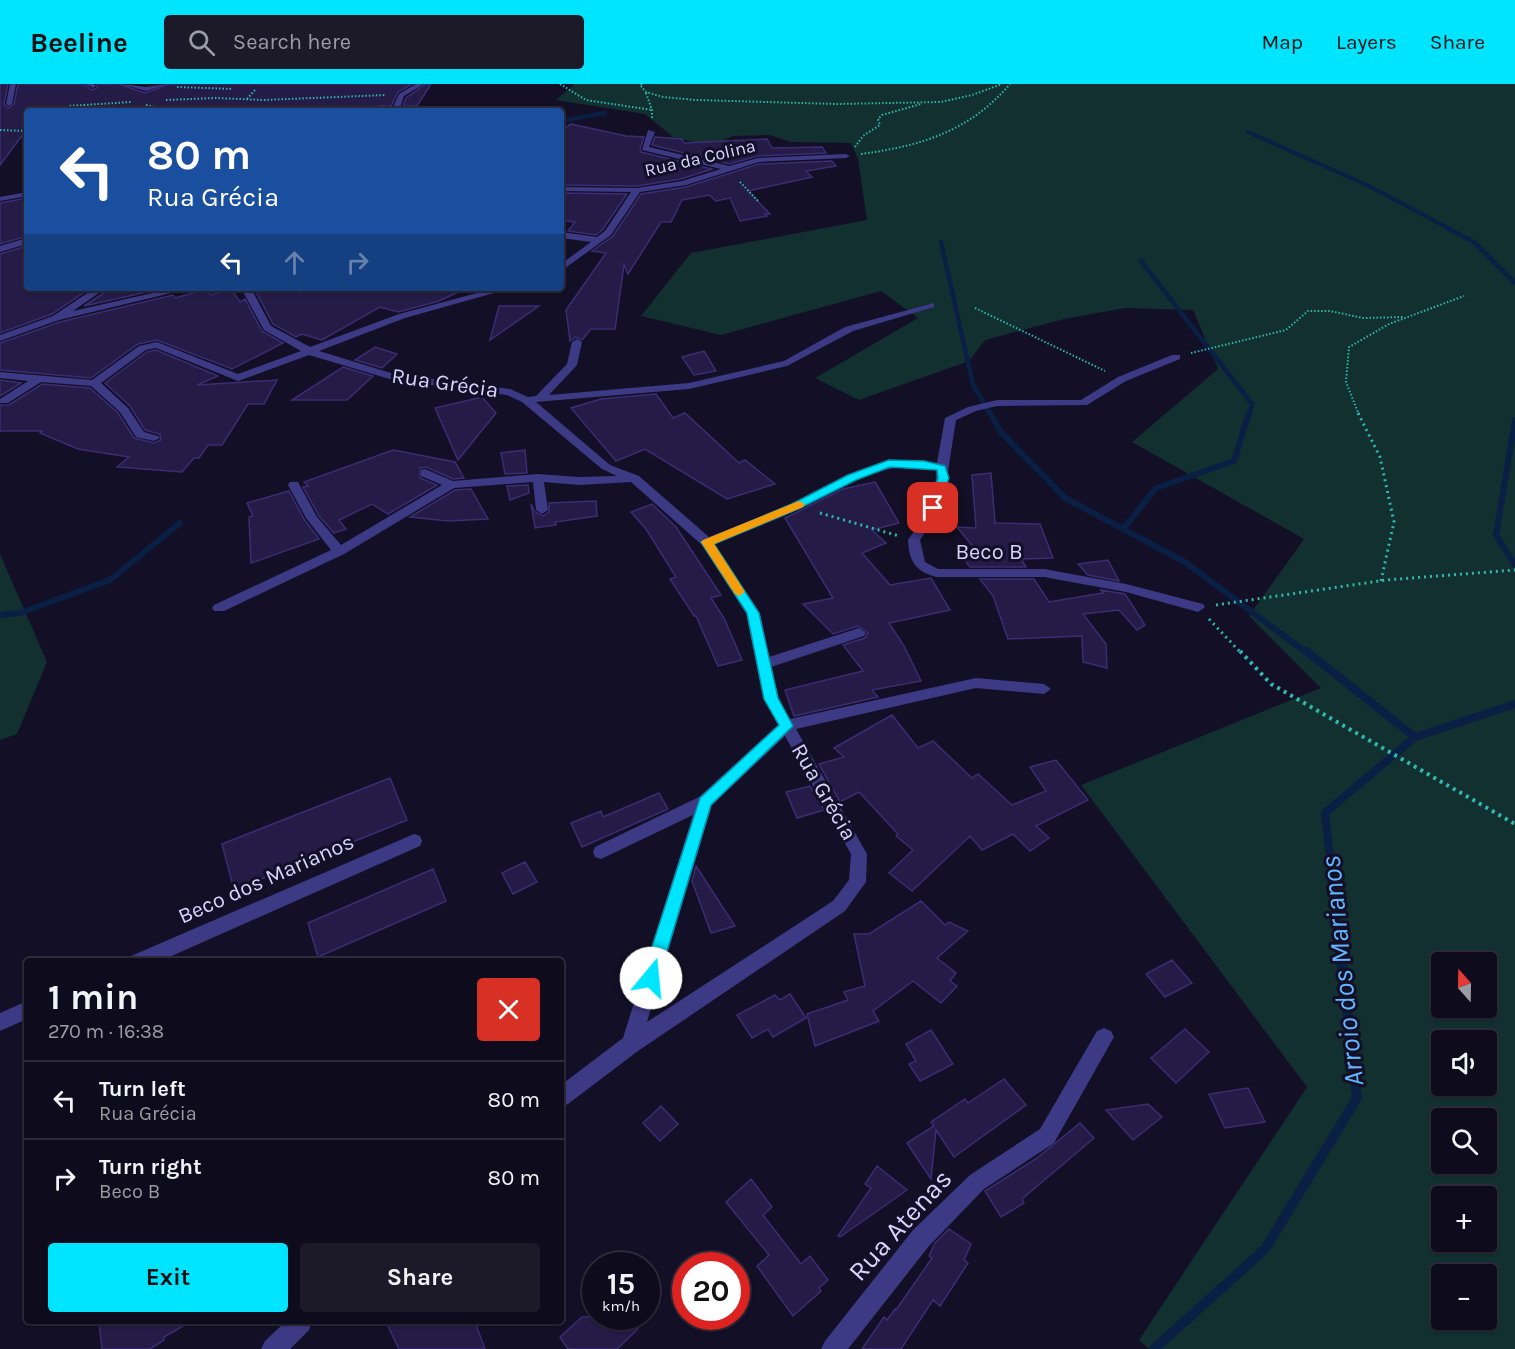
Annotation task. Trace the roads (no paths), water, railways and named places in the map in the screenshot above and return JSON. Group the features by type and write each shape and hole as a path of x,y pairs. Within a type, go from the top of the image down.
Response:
{"street":[{"path":"9,104 13,84"},
{"path":"125,84 147,89 163,84"},
{"path":"396,108 401,95 421,84"},
{"path":"651,132 645,147 652,151 727,168"},
{"name":"Rua da Colina","path":"564,189 637,190 683,183 758,160 846,156"},
{"path":"564,266 608,233 637,190"},
{"path":"0,199 24,195"},
{"path":"564,235 599,240"},
{"path":"0,249 24,242"},
{"path":"56,318 96,291"},
{"path":"0,338 56,318 173,291"},
{"name":"Rua Grécia","path":"248,291 267,328 311,352 393,377 510,392 532,400 606,467 634,479 707,542 753,613 771,699 859,854 857,882 839,906 631,1044 564,1094"},
{"path":"94,382 143,348 157,345 238,378 402,316 496,291"},
{"path":"532,400 689,386 787,363 849,329 931,305"},
{"path":"532,400 572,365 577,342"},
{"name":"Beco B","path":"1176,357 1122,379 1083,403 997,403 951,418 942,468 943,478 928,524 914,540 915,560 922,568 936,573 1044,573 1126,588 1198,607"},
{"path":"0,375 94,382 124,410 140,435 154,438"},
{"path":"4,401 39,378"},
{"path":"707,542 796,506 852,477 889,464 924,464 942,468"},
{"path":"425,473 451,485"},
{"path":"219,608 339,551 451,485 538,478 579,481 634,479"},
{"path":"538,478 542,510"},
{"path":"294,485 312,518 339,551"},
{"path":"763,664 860,633"},
{"path":"601,852 705,802 786,726 976,683 1044,689"},
{"path":"631,1044 705,802"},
{"name":"Beco dos Marianos","path":"146,958 414,841"},
{"path":"0,1022 24,1011"},
{"name":"Rua Atenas","path":"833,1349 921,1238 977,1182 1047,1136 1104,1036"},
{"path":"273,1349 299,1324"}],"waterway":[{"path":"564,120 605,113"},
{"path":"1248,132 1369,186 1450,229"},
{"path":"1447,228 1474,242 1515,283"},
{"path":"941,242 973,385 991,415"},
{"path":"1141,261 1252,404 1249,415"},
{"path":"990,413 1001,432 1065,498 1123,529"},
{"path":"1123,529 1156,488 1234,461 1249,413"},
{"path":"1515,420 1496,535 1515,565"},
{"path":"0,615 20,613 110,580 180,523"},
{"path":"1123,529 1185,562 1307,653"},
{"path":"1306,651 1415,737"},
{"name":"Arroio dos Marianos","path":"1415,737 1515,704"},
{"name":"Arroio dos Marianos","path":"1341,958 1325,813 1415,737"},
{"name":"Arroio dos Marianos","path":"1154,1349 1265,1249 1357,1098 1341,956"}]}
